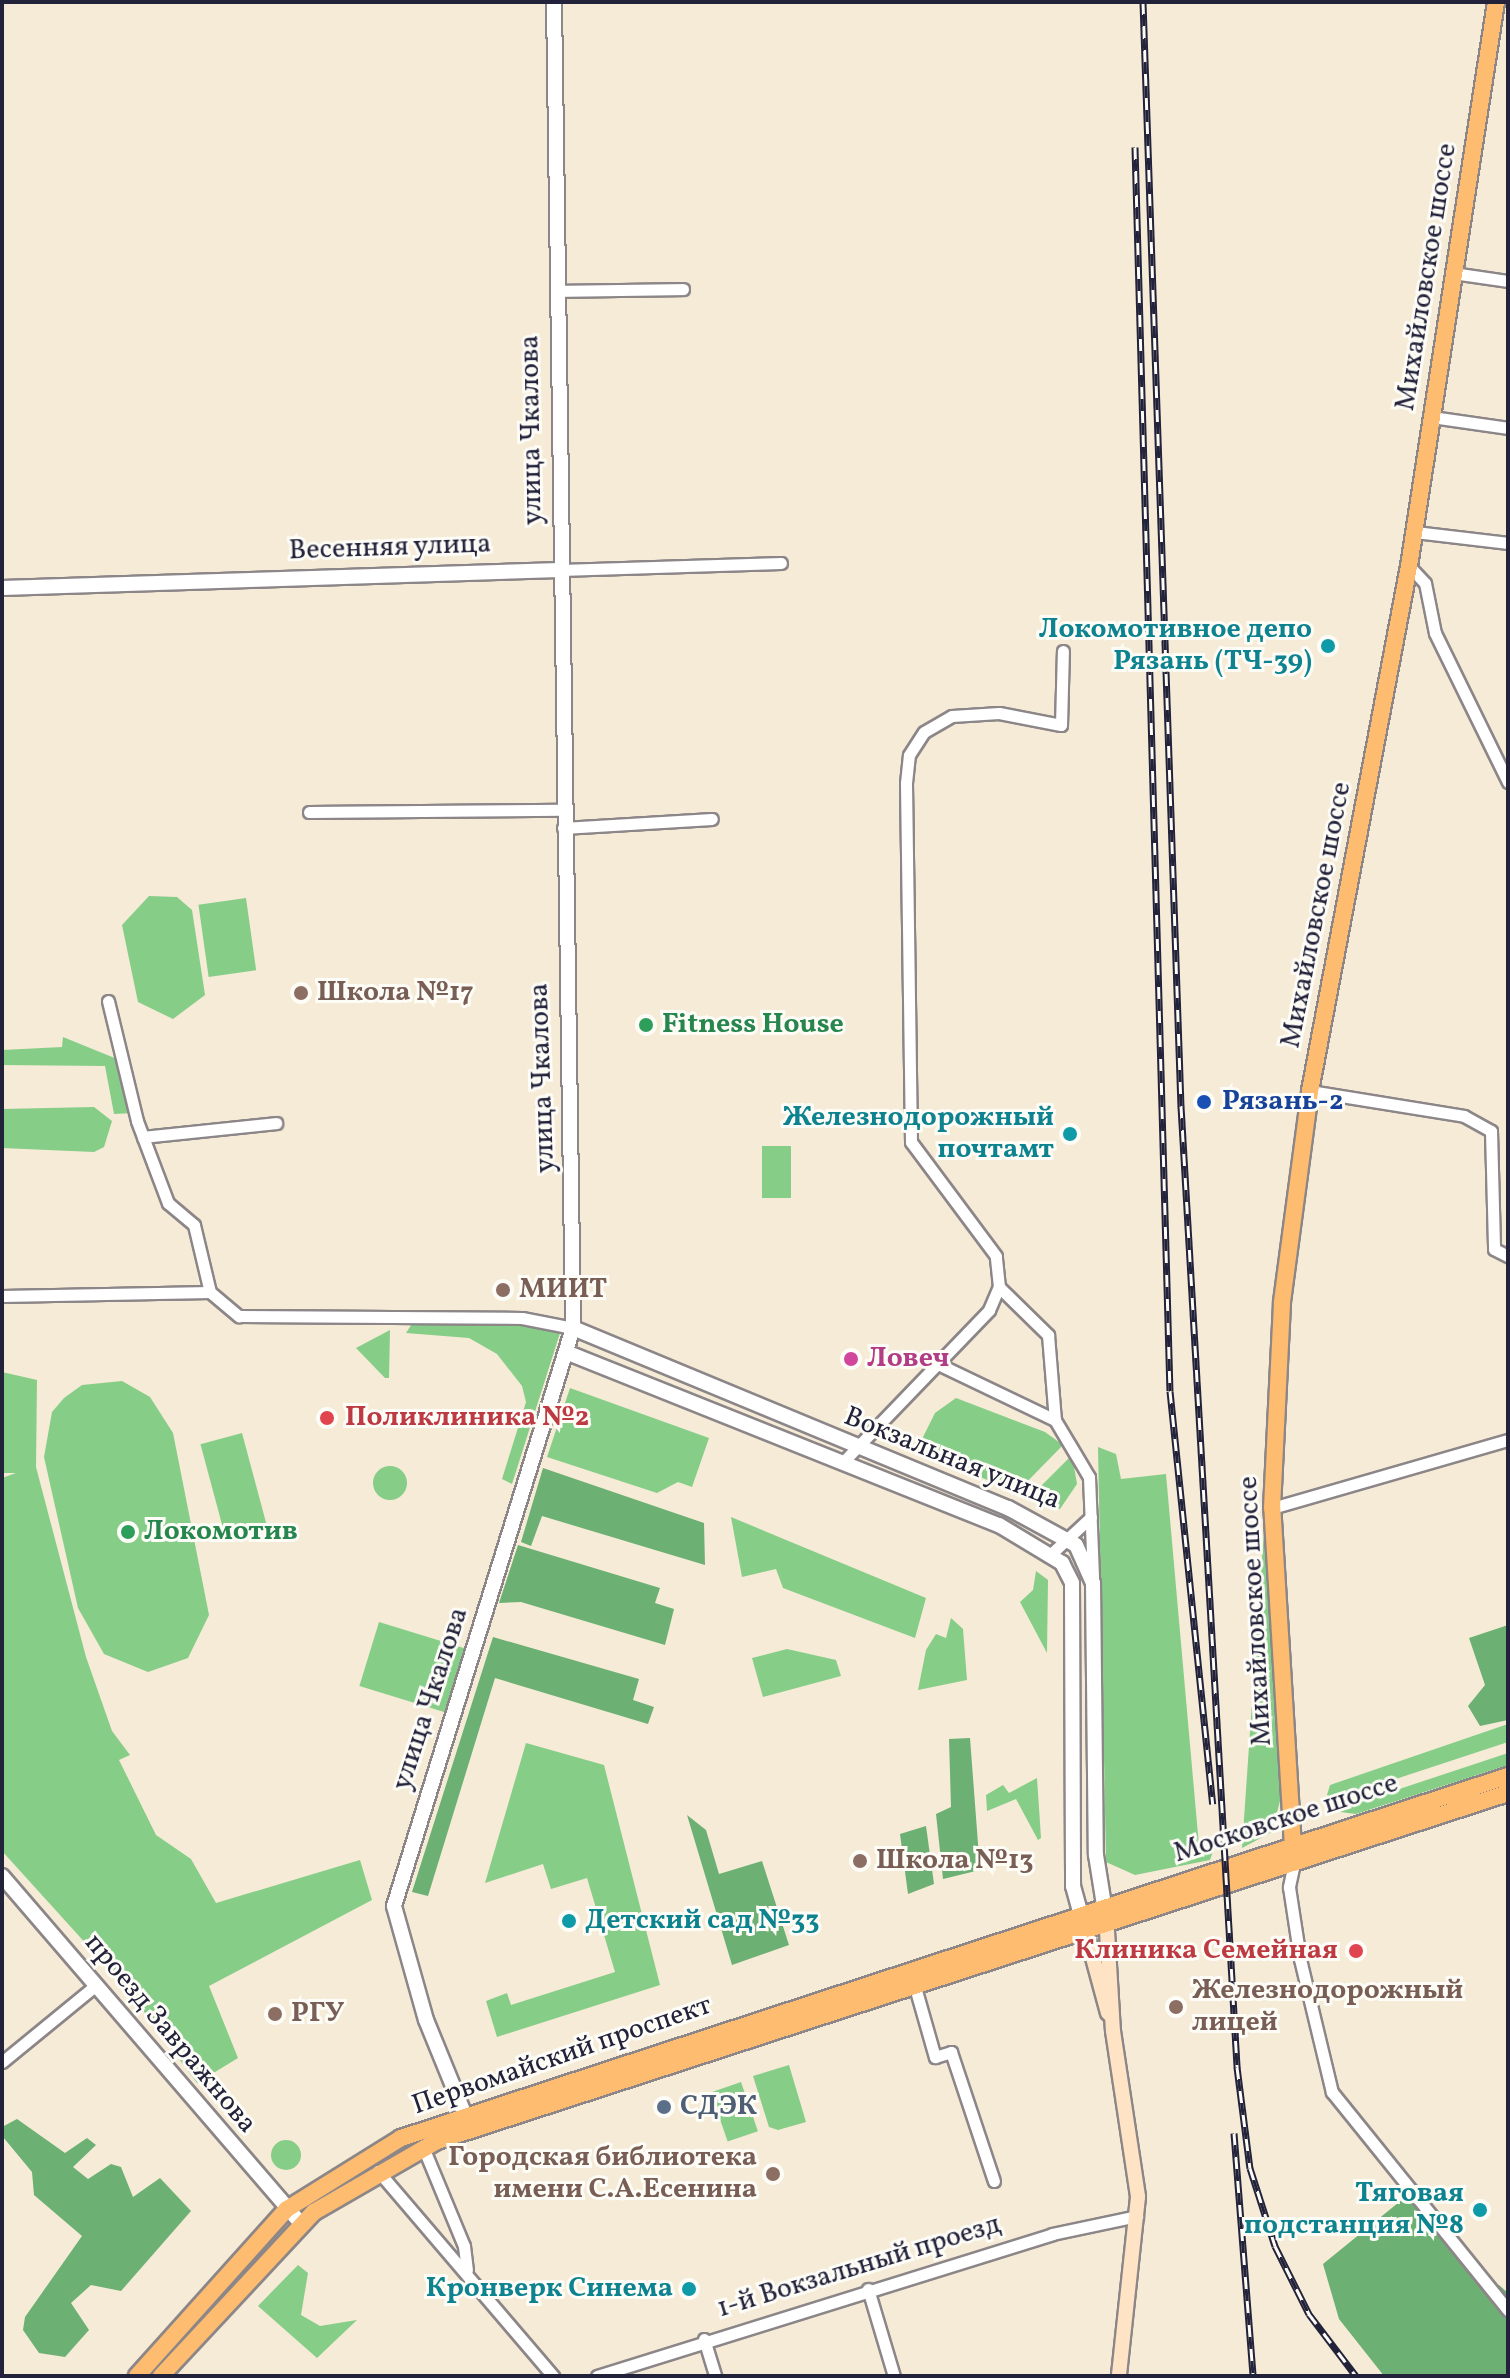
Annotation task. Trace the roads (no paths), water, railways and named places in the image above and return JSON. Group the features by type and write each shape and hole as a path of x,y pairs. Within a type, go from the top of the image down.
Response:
{"main road":[{"name":"Михайловское шоссе","path":"1294,1863 1272,1508 1282,1302 1310,1091 1415,532 1496,2"},
{"name":"Московское шоссе","path":"1081,1913 1508,1776"},
{"name":"Московское шоссе","path":"1108,1925 1508,1793"},
{"name":"Вокзальная улица","path":"1104,1905 1108,1925 1113,2031 1137,2216 1119,2376"},
{"name":"Первомайский проспект","path":"137,2376 287,2209 360,2159 464,2113 1081,1913"},
{"name":"Первомайский проспект","path":"161,2376 301,2224 377,2170 423,2147 1108,1925"},
{"name":"Вокзальная улица","path":"1086,1932 1113,2031"}],"street":[{"name":"улица Чкалова","path":"464,2113 426,2020 395,1900 573,1328 563,828 554,2"},
{"path":"1453,273 1508,281"},
{"path":"557,291 683,289"},
{"path":"1432,417 1508,428"},
{"path":"1415,532 1508,543"},
{"name":"Весенняя улица","path":"2,588 781,563"},
{"path":"1409,566 1425,583 1435,633 1508,782"},
{"path":"842,1463 852,1446 989,1310 999,1287 996,1256 911,1142 906,783 909,755 924,732 952,716 999,713 1061,725 1063,651"},
{"path":"309,812 563,810"},
{"path":"563,828 712,819"},
{"path":"108,1001 115,1053 168,1203 194,1225 210,1292 239,1316 522,1318 573,1328"},
{"path":"1310,1091 1464,1116 1491,1131 1494,1249 1508,1256"},
{"path":"143,1137 276,1123"},
{"path":"999,1287 1050,1339 1055,1420 1086,1467 1093,1583"},
{"path":"2,1296 210,1292"},
{"name":"Вокзальная улица","path":"573,1328 1008,1508 1072,1541 1093,1583 1096,1855 1104,1905"},
{"name":"Вокзальная улица","path":"566,1352 842,1463 1052,1553 1072,1583 1073,1886 1086,1932"},
{"path":"936,1363 1055,1420"},
{"path":"1272,1508 1508,1440"},
{"path":"1052,1553 1072,1541 1091,1517"},
{"path":"1294,1863 1289,1891 1328,2085 1508,2310"},
{"name":"проезд Завражнова","path":"2,1876 301,2224"},
{"path":"2,2062 95,1986"},
{"path":"915,1987 935,2057 951,2052 994,2181"},
{"path":"423,2147 464,2246 467,2270"},
{"path":"377,2170 467,2270 553,2376"},
{"name":"1-й Вокзальный проезд","path":"597,2376 704,2339 868,2289 1137,2216"},
{"path":"868,2289 894,2376"},
{"path":"704,2339 715,2376"}],"railway":[{"path":"1143,2 1181,1106 1237,2067 1250,2168 1275,2246 1309,2314 1356,2376"},
{"path":"1135,147 1170,1391 1213,1804"},
{"path":"1234,2133 1253,2376"}],"place":[{"name":"Локомотивное депо Рязань (ТЧ-39)","path":"1328,646"},
{"name":"Школа №17","path":"301,993"},
{"name":"Fitness House","path":"646,1025"},
{"name":"Рязань-2","path":"1204,1102"},
{"name":"Железнодорожный почтамт","path":"1070,1134"},
{"name":"МИИТ","path":"503,1290"},
{"name":"Ловеч","path":"851,1359"},
{"name":"Поликлиника №2","path":"327,1418"},
{"name":"Локомотив","path":"128,1532"},
{"name":"Школа №13","path":"860,1861"},
{"name":"Детский сад №33","path":"569,1921"},
{"name":"Клиника Семейная","path":"1356,1951"},
{"name":"Железнодорожный лицей","path":"1176,2007"},
{"name":"РГУ","path":"275,2014"},
{"name":"СДЭК","path":"664,2107"},
{"name":"Городская библиотека имени С.А.Есенина","path":"773,2174"},
{"name":"Тяговая подстанция №8","path":"1480,2210"},
{"name":"Кронверк Синема","path":"689,2289"}]}
